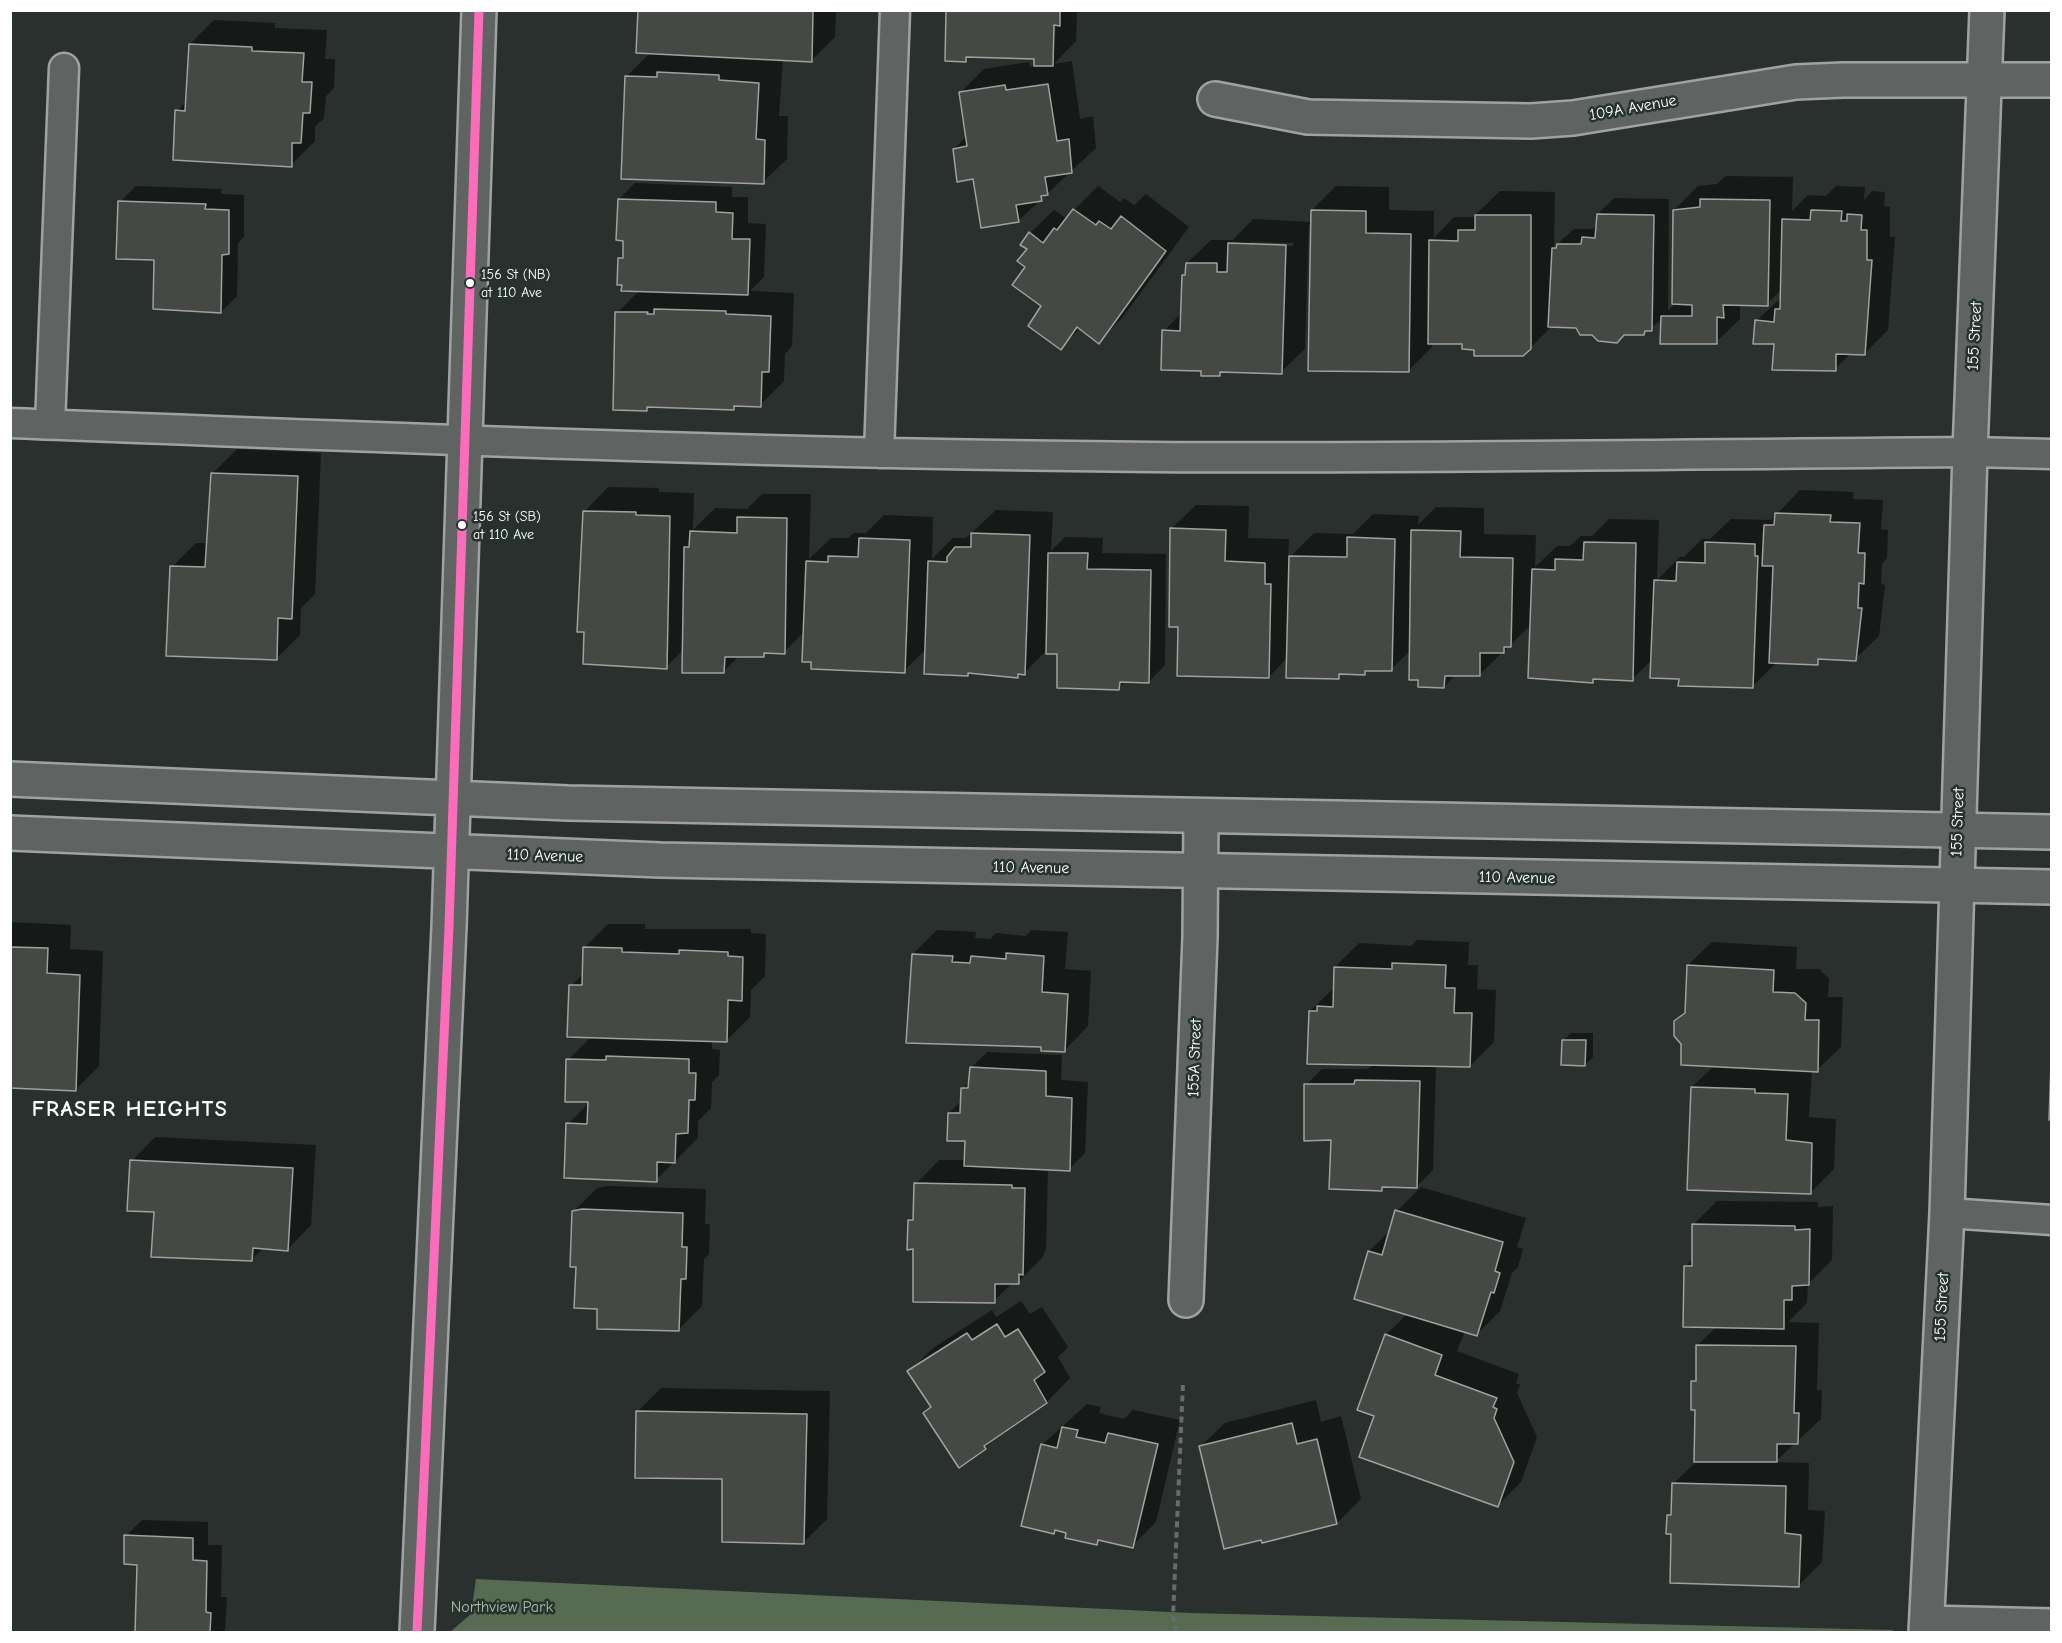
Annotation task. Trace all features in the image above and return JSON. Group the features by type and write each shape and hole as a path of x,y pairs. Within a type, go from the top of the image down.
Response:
{"street":[{"path":"417,1632 452,852 479,10"},
{"name":"155 Street","path":"1927,1628 1947,1213 1970,452 1988,10"},
{"name":"109A Avenue","path":"1215,99 1308,117 1531,121 1573,118 1796,82 2052,80"},
{"path":"10,779 580,803 2052,832"},
{"name":"155A Street","path":"1186,1300 1200,937 1201,816"},
{"name":"110 Avenue","path":"10,833 660,860 2052,887"},
{"path":"1927,1628 2052,1626"}],"lane":[{"path":"879,453 895,10"},
{"path":"50,424 64,68"},
{"path":"10,423 465,442 879,453 1168,457 1970,452 2052,454"},
{"path":"1947,1213 2052,1220"}],"path":[{"path":"1176,1632 1173,1617 1183,1383"}],"green space":[{"name":"Northview Park","path":"476,1579 1191,1613 1893,1630 1893,1632 450,1632 471,1614"}],"building":[{"path":"638,10 813,11 812,62 636,53"},
{"path":"946,10 1060,10 1060,26 1054,25 1053,66 1034,66 1034,59 966,57 966,62 945,61"},
{"path":"189,44 252,47 252,51 304,53 302,82 312,82 310,113 303,113 301,143 292,143 292,167 173,160 175,110 185,111"},
{"path":"657,72 719,75 719,80 759,83 756,139 765,140 764,184 621,179 625,76 657,77"},
{"path":"1048,84 1057,141 1069,139 1072,173 1045,177 1048,195 1041,196 1042,201 1016,205 1019,222 981,228 973,179 957,182 953,149 967,146 959,92 1005,85 1006,90"},
{"path":"618,199 716,202 716,212 733,213 732,239 750,239 748,295 621,291 622,285 617,285 618,258 623,258 623,241 616,240"},
{"path":"1700,199 1770,200 1768,306 1723,305 1724,318 1717,317 1717,344 1660,344 1661,316 1692,316 1692,305 1672,304 1673,210 1700,207"},
{"path":"118,201 206,204 205,209 229,210 229,254 222,255 221,313 153,309 154,260 116,259"},
{"path":"1073,209 1096,225 1099,221 1111,229 1121,216 1166,251 1099,344 1077,327 1061,350 1028,326 1041,306 1012,285 1025,267 1017,261 1027,249 1020,245 1029,232 1043,243 1054,228 1057,230"},
{"path":"1311,210 1366,211 1366,233 1411,234 1409,372 1308,371"},
{"path":"1811,210 1842,211 1841,221 1847,221 1847,214 1862,215 1861,230 1867,230 1867,260 1872,260 1865,355 1836,354 1836,371 1772,370 1774,344 1753,344 1755,320 1774,322 1775,309 1780,309 1782,219 1810,220"},
{"path":"1597,214 1654,215 1652,331 1645,331 1644,335 1624,335 1617,343 1598,341 1592,335 1580,335 1576,328 1548,327 1552,248 1556,248 1557,244 1581,244 1582,237 1595,238"},
{"path":"1475,215 1531,215 1531,349 1523,356 1474,356 1474,350 1462,349 1462,344 1428,344 1429,240 1458,241 1458,230 1475,230"},
{"path":"1228,243 1286,245 1282,374 1220,372 1220,376 1201,376 1201,371 1161,370 1162,330 1180,331 1182,275 1185,275 1186,263 1217,263 1217,272 1227,272"},
{"path":"654,309 726,311 726,314 771,316 769,372 762,372 761,407 734,406 734,410 647,407 647,411 613,410 615,312 654,314"},
{"path":"211,473 298,476 292,619 278,618 277,660 166,656 170,566 205,567"},
{"path":"583,511 636,512 636,515 670,516 667,669 583,664 584,632 577,632"},
{"path":"1775,513 1831,515 1830,522 1860,523 1858,553 1865,553 1864,584 1859,583 1858,608 1862,608 1856,661 1818,659 1818,665 1769,663 1773,566 1762,566 1764,525 1774,525"},
{"path":"737,517 787,518 785,654 764,653 764,657 725,657 724,673 682,673 684,547 689,547 690,531 737,533"},
{"path":"1170,528 1226,530 1225,561 1265,563 1265,584 1271,584 1269,678 1177,676 1178,627 1169,627"},
{"path":"1411,530 1461,531 1460,557 1513,558 1511,647 1504,647 1504,653 1480,653 1480,676 1445,676 1444,688 1418,687 1418,680 1409,680"},
{"path":"971,533 1030,535 1025,675 1018,674 1018,678 968,673 968,676 924,674 928,561 947,562 947,557 955,547 971,547"},
{"path":"1347,537 1395,539 1392,671 1365,671 1365,675 1339,674 1339,679 1286,678 1289,556 1347,557"},
{"path":"859,538 910,540 905,673 811,669 811,662 802,662 806,561 828,562 828,556 858,557"},
{"path":"1584,542 1636,543 1633,681 1593,679 1593,683 1528,678 1532,569 1555,570 1555,559 1583,560"},
{"path":"1705,542 1755,544 1755,556 1758,556 1753,688 1678,686 1679,679 1650,678 1654,580 1676,581 1677,562 1705,563"},
{"path":"1048,553 1088,553 1087,569 1151,570 1149,683 1120,682 1119,690 1057,688 1057,654 1046,654"},
{"path":"10,947 48,948 47,973 80,975 76,1091 10,1088"},
{"path":"583,947 622,948 622,952 679,954 679,950 728,952 728,956 743,957 742,1001 728,1000 727,1042 567,1037 569,985 582,985"},
{"path":"1006,953 1044,956 1042,992 1068,994 1065,1052 1041,1051 1041,1047 906,1043 912,954 953,956 952,962 970,963 971,956 1006,959"},
{"path":"1392,963 1446,965 1445,988 1455,988 1454,1013 1472,1013 1470,1067 1307,1064 1309,1011 1317,1011 1317,1006 1333,1007 1334,967 1392,969"},
{"path":"1687,965 1774,970 1773,992 1795,993 1806,1003 1805,1020 1819,1020 1818,1072 1681,1065 1681,1044 1674,1036 1674,1021 1685,1013"},
{"path":"1562,1040 1586,1040 1585,1066 1561,1065"},
{"path":"606,1056 689,1059 689,1073 696,1073 695,1100 689,1100 688,1133 676,1134 675,1163 657,1162 657,1182 564,1178 566,1123 587,1124 588,1102 565,1102 566,1059 606,1060"},
{"path":"2051,1063 2052,1120 2049,1120"},
{"path":"970,1067 1046,1071 1046,1096 1072,1098 1070,1171 964,1166 965,1141 947,1141 948,1113 960,1113 961,1088 968,1088"},
{"path":"1355,1080 1420,1081 1417,1188 1382,1187 1382,1191 1329,1189 1331,1140 1304,1141 1304,1084 1354,1084"},
{"path":"1691,1087 1755,1089 1755,1093 1788,1094 1786,1140 1812,1143 1811,1194 1687,1190"},
{"path":"130,1160 293,1168 288,1251 253,1248 252,1261 151,1257 154,1212 127,1211"},
{"path":"914,1183 1012,1185 1012,1188 1025,1188 1023,1275 1019,1274 1019,1284 995,1284 995,1303 913,1302 913,1249 907,1250 908,1220 913,1220"},
{"path":"582,1209 683,1213 682,1247 687,1247 686,1279 681,1279 679,1331 597,1329 597,1309 574,1308 576,1267 570,1267 572,1211"},
{"path":"1395,1210 1503,1242 1495,1271 1500,1273 1494,1293 1491,1292 1477,1336 1354,1299 1368,1251 1382,1255"},
{"path":"1692,1224 1795,1226 1795,1230 1810,1229 1809,1285 1792,1286 1792,1300 1784,1300 1784,1329 1683,1327 1684,1266 1692,1266"},
{"path":"997,1324 1005,1337 1018,1329 1045,1372 1034,1380 1047,1403 984,1446 986,1449 959,1468 923,1413 931,1407 907,1371 967,1333 972,1340"},
{"path":"1385,1334 1442,1355 1435,1375 1497,1398 1493,1407 1497,1409 1494,1418 1514,1462 1498,1507 1359,1457 1374,1416 1357,1410"},
{"path":"1696,1345 1796,1346 1794,1413 1799,1413 1798,1444 1777,1444 1777,1462 1694,1462 1695,1410 1691,1410 1691,1381 1696,1381"},
{"path":"636,1411 807,1414 804,1544 722,1542 722,1479 635,1478"},
{"path":"1292,1423 1297,1444 1317,1439 1337,1524 1262,1543 1261,1540 1224,1549 1199,1446"},
{"path":"1062,1427 1078,1430 1076,1437 1105,1443 1108,1433 1158,1444 1133,1548 1098,1540 1097,1545 1065,1538 1066,1533 1055,1530 1054,1534 1021,1526 1041,1444 1057,1448"},
{"path":"1672,1483 1786,1486 1785,1533 1801,1535 1799,1587 1670,1583 1671,1534 1666,1534 1667,1515 1671,1515"},
{"path":"124,1535 193,1538 193,1560 207,1561 206,1612 211,1613 210,1632 135,1632 137,1565 124,1564"}],"transit line":[{"path":"417,1632 449,927 479,10"}],"place":[{"name":"156 St (NB) at 110 Ave","path":"470,283"},
{"name":"156 St (SB) at 110 Ave","path":"462,525"}],"district":[{"name":"FRASER HEIGHTS","path":"130,1110"}]}
